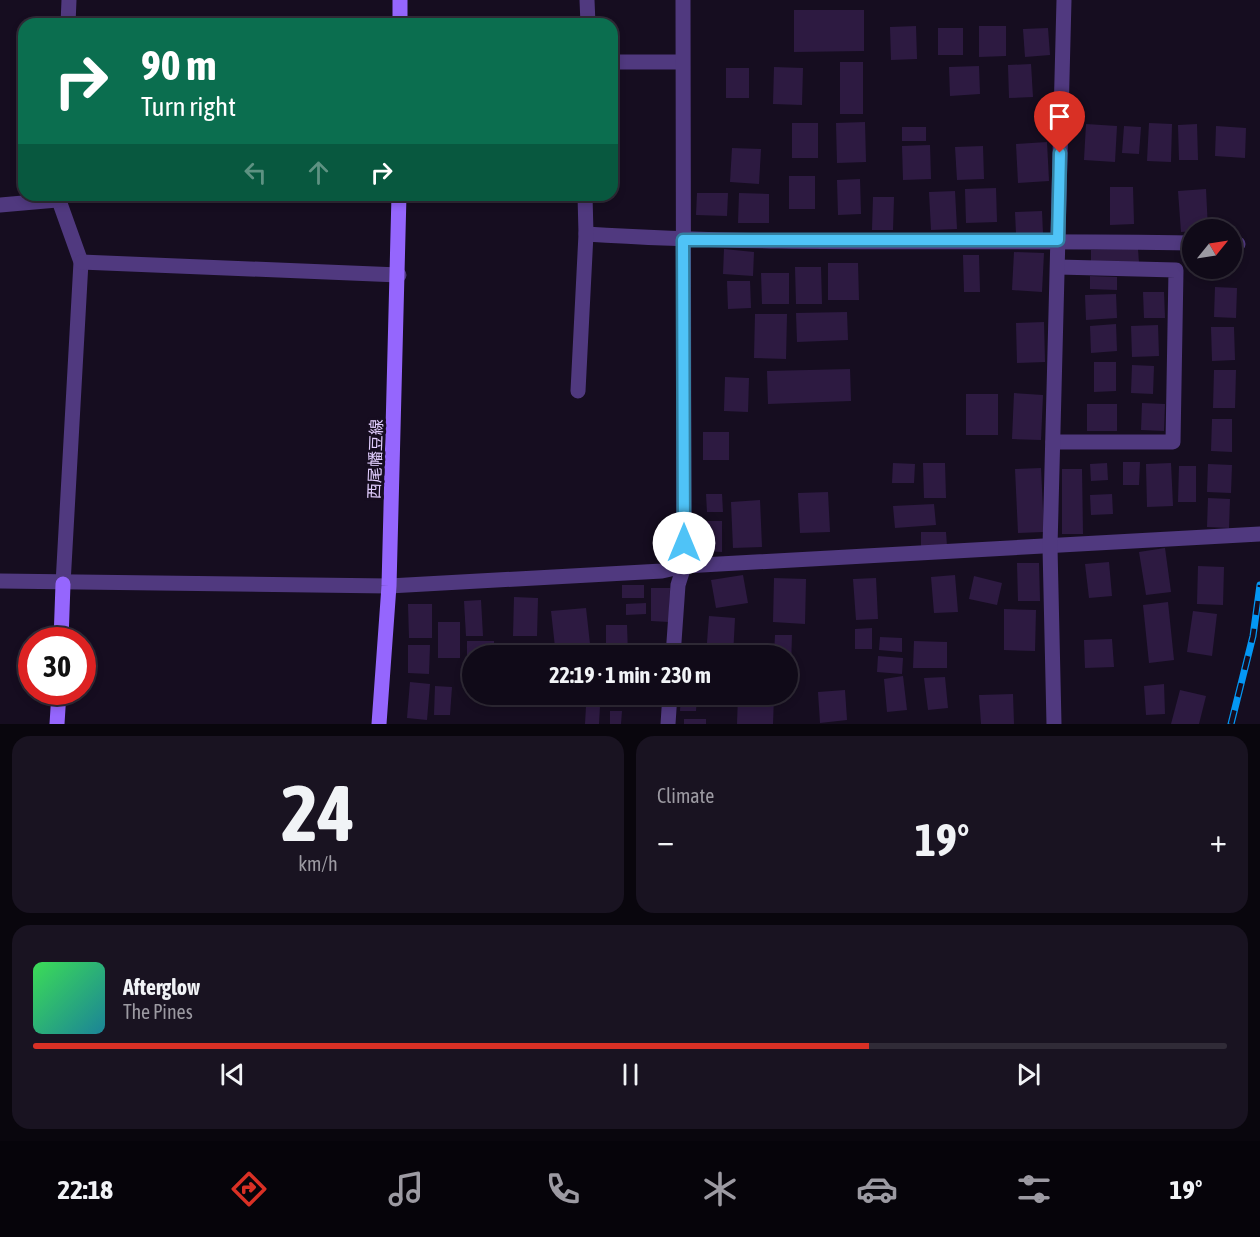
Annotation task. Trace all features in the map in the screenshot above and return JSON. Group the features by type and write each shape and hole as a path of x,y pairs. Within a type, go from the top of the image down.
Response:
{"main road":[{"path":"399,18 400,0"},
{"name":"西尾幡豆線","path":"379,724 389,586 399,274 399,201"},
{"path":"61,627 63,584"},
{"path":"57,724 58,705"}],"street":[{"path":"68,18 69,0"},
{"path":"587,0 588,18"},
{"path":"674,645 678,585 684,566 683,0"},
{"path":"1054,724 1050,547 1064,0"},
{"path":"618,62 682,62"},
{"path":"0,205 33,201"},
{"path":"58,201 81,262 63,584"},
{"path":"578,391 586,234 585,201"},
{"path":"586,234 683,240 1058,240 1182,243"},
{"path":"81,262 399,274"},
{"path":"1053,442 1173,442 1176,270 1058,267"},
{"path":"0,581 63,584 389,586 662,572 684,566 1260,534"},
{"path":"668,724 669,705"}],"building":[{"path":"794,10 864,10 864,51 794,52"},
{"path":"916,26 917,59 891,60 890,27"},
{"path":"979,26 1006,26 1006,56 979,57"},
{"path":"938,28 963,28 963,55 938,55"},
{"path":"1048,28 1050,55 1025,57 1023,29"},
{"path":"840,62 863,62 863,114 840,114"},
{"path":"1031,64 1033,97 1009,98 1008,65"},
{"path":"979,66 980,94 950,96 949,67"},
{"path":"774,67 803,68 802,105 773,104"},
{"path":"726,68 749,68 749,98 726,98"},
{"path":"865,122 866,162 837,163 836,123"},
{"path":"792,123 818,123 818,158 792,158"},
{"path":"1149,123 1172,124 1171,162 1147,161"},
{"path":"1086,124 1117,126 1115,162 1084,160"},
{"path":"1197,124 1198,160 1179,160 1178,125"},
{"path":"1124,126 1141,127 1139,154 1122,153"},
{"path":"1216,126 1246,128 1245,158 1215,156"},
{"path":"902,127 926,127 926,141 902,141"},
{"path":"1047,142 1049,181 1018,183 1016,144"},
{"path":"930,145 931,179 903,180 902,146"},
{"path":"983,146 984,179 957,180 955,147"},
{"path":"732,148 761,149 759,184 730,182"},
{"path":"789,176 815,176 815,209 789,209"},
{"path":"860,179 861,214 838,215 837,180"},
{"path":"1110,187 1133,187 1134,224 1110,225"},
{"path":"996,188 997,222 966,223 965,189"},
{"path":"1206,189 1207,219 1182,219 1182,232 1181,232 1178,191"},
{"path":"955,191 957,229 931,230 929,192"},
{"path":"697,193 728,193 727,216 696,215"},
{"path":"739,193 769,194 769,223 738,223"},
{"path":"873,197 894,197 893,230 872,230"},
{"path":"1042,211 1043,234 1016,234 1015,212"},
{"path":"724,249 754,252 753,276 723,274"},
{"path":"1138,249 1139,263 1091,265 1091,250"},
{"path":"1014,252 1044,253 1042,292 1012,290"},
{"path":"963,255 979,255 980,292 964,292"},
{"path":"828,263 858,263 859,300 828,300"},
{"path":"795,267 821,267 822,304 796,304"},
{"path":"761,273 789,273 789,304 762,304"},
{"path":"1090,276 1117,277 1117,290 1090,289"},
{"path":"727,281 750,281 751,308 728,309"},
{"path":"1215,287 1237,288 1236,318 1214,317"},
{"path":"1143,292 1164,292 1165,318 1144,318"},
{"path":"1116,294 1117,318 1086,320 1085,295"},
{"path":"847,312 848,340 797,342 796,313"},
{"path":"755,314 787,314 786,359 754,358"},
{"path":"1044,322 1045,362 1017,363 1016,323"},
{"path":"1116,324 1117,351 1091,353 1090,326"},
{"path":"1158,325 1159,356 1132,357 1131,326"},
{"path":"1211,327 1234,327 1235,360 1212,361"},
{"path":"1094,362 1116,362 1116,391 1094,392"},
{"path":"1132,365 1154,366 1153,394 1131,393"},
{"path":"850,369 851,401 768,404 767,371"},
{"path":"1214,370 1236,370 1235,408 1213,408"},
{"path":"725,377 749,378 748,412 724,411"},
{"path":"1014,393 1043,395 1041,440 1012,439"},
{"path":"966,394 998,394 998,435 966,435"},
{"path":"1142,403 1165,404 1164,431 1141,430"},
{"path":"1087,404 1117,404 1117,431 1087,431"},
{"path":"1212,419 1232,419 1232,452 1211,451"},
{"path":"703,432 729,432 729,460 703,460"},
{"path":"1123,462 1140,462 1139,485 1123,485"},
{"path":"893,463 915,464 914,483 892,483"},
{"path":"923,463 945,463 946,498 924,498"},
{"path":"1107,463 1108,480 1091,481 1090,464"},
{"path":"1171,463 1173,506 1147,507 1146,464"},
{"path":"1208,464 1232,465 1231,493 1207,492"},
{"path":"1179,466 1196,466 1196,502 1178,502"},
{"path":"1041,468 1044,532 1018,533 1015,469"},
{"path":"1062,469 1082,469 1083,534 1062,534"},
{"path":"828,492 830,532 800,533 798,493"},
{"path":"706,494 722,494 723,512 707,512"},
{"path":"1112,494 1113,514 1091,515 1090,495"},
{"path":"1208,498 1230,499 1229,528 1207,527"},
{"path":"760,500 762,547 733,548 731,502"},
{"path":"934,504 936,525 895,528 893,506"},
{"path":"702,521 722,521 722,552 702,551"},
{"path":"921,532 946,532 947,546 921,546"},
{"path":"1165,548 1171,592 1146,595 1139,552"},
{"path":"1109,562 1112,596 1089,598 1085,564"},
{"path":"1017,563 1039,563 1040,601 1018,601"},
{"path":"1198,566 1224,567 1223,605 1197,604"},
{"path":"743,575 748,603 716,608 711,580"},
{"path":"955,575 958,612 934,613 931,577"},
{"path":"974,576 1002,583 997,605 969,599"},
{"path":"774,578 806,579 805,624 773,622"},
{"path":"876,578 878,619 856,620 853,579"},
{"path":"622,585 644,585 644,598 622,598"},
{"path":"651,588 670,588 669,622 651,621"},
{"path":"514,597 538,598 537,636 513,636"},
{"path":"481,600 483,636 466,636 464,601"},
{"path":"1168,602 1174,660 1149,663 1143,605"},
{"path":"646,603 646,614 626,615 626,604"},
{"path":"408,604 432,604 432,638 409,638"},
{"path":"586,608 590,645 555,645 551,611"},
{"path":"1004,609 1036,610 1035,651 1004,650"},
{"path":"1193,611 1217,614 1212,656 1187,652"},
{"path":"709,616 735,618 734,645 707,645"},
{"path":"438,622 460,622 460,658 438,658"},
{"path":"606,625 627,625 628,645 606,645"},
{"path":"872,628 872,649 855,649 855,629"},
{"path":"775,635 792,635 792,645 775,645"},
{"path":"880,637 902,638 902,652 879,650"},
{"path":"1112,639 1114,667 1085,668 1084,640"},
{"path":"467,641 494,641 494,645 467,645"},
{"path":"914,641 947,642 947,668 913,668"},
{"path":"408,645 430,645 429,674 408,673"},
{"path":"878,656 903,658 902,674 877,672"},
{"path":"903,676 907,710 887,712 884,679"},
{"path":"945,677 948,708 928,710 924,678"},
{"path":"410,682 430,684 427,720 407,718"},
{"path":"1164,684 1165,714 1146,715 1144,686"},
{"path":"435,686 452,687 450,715 434,715"},
{"path":"845,690 847,720 820,723 818,692"},
{"path":"1180,690 1206,696 1199,724 1171,724"},
{"path":"1013,694 1014,724 981,724 979,695"},
{"path":"680,705 696,705 696,711 680,711"},
{"path":"738,705 774,705 773,724 737,724"},
{"path":"586,706 600,706 599,724 585,724"},
{"path":"610,711 622,711 621,724 610,724"},
{"path":"684,719 706,719 706,724 684,724"}],"railway":[{"path":"1231,724 1253,636 1260,585"}],"route":[{"path":"684,543 683,240 1058,240 1060,153"}]}
